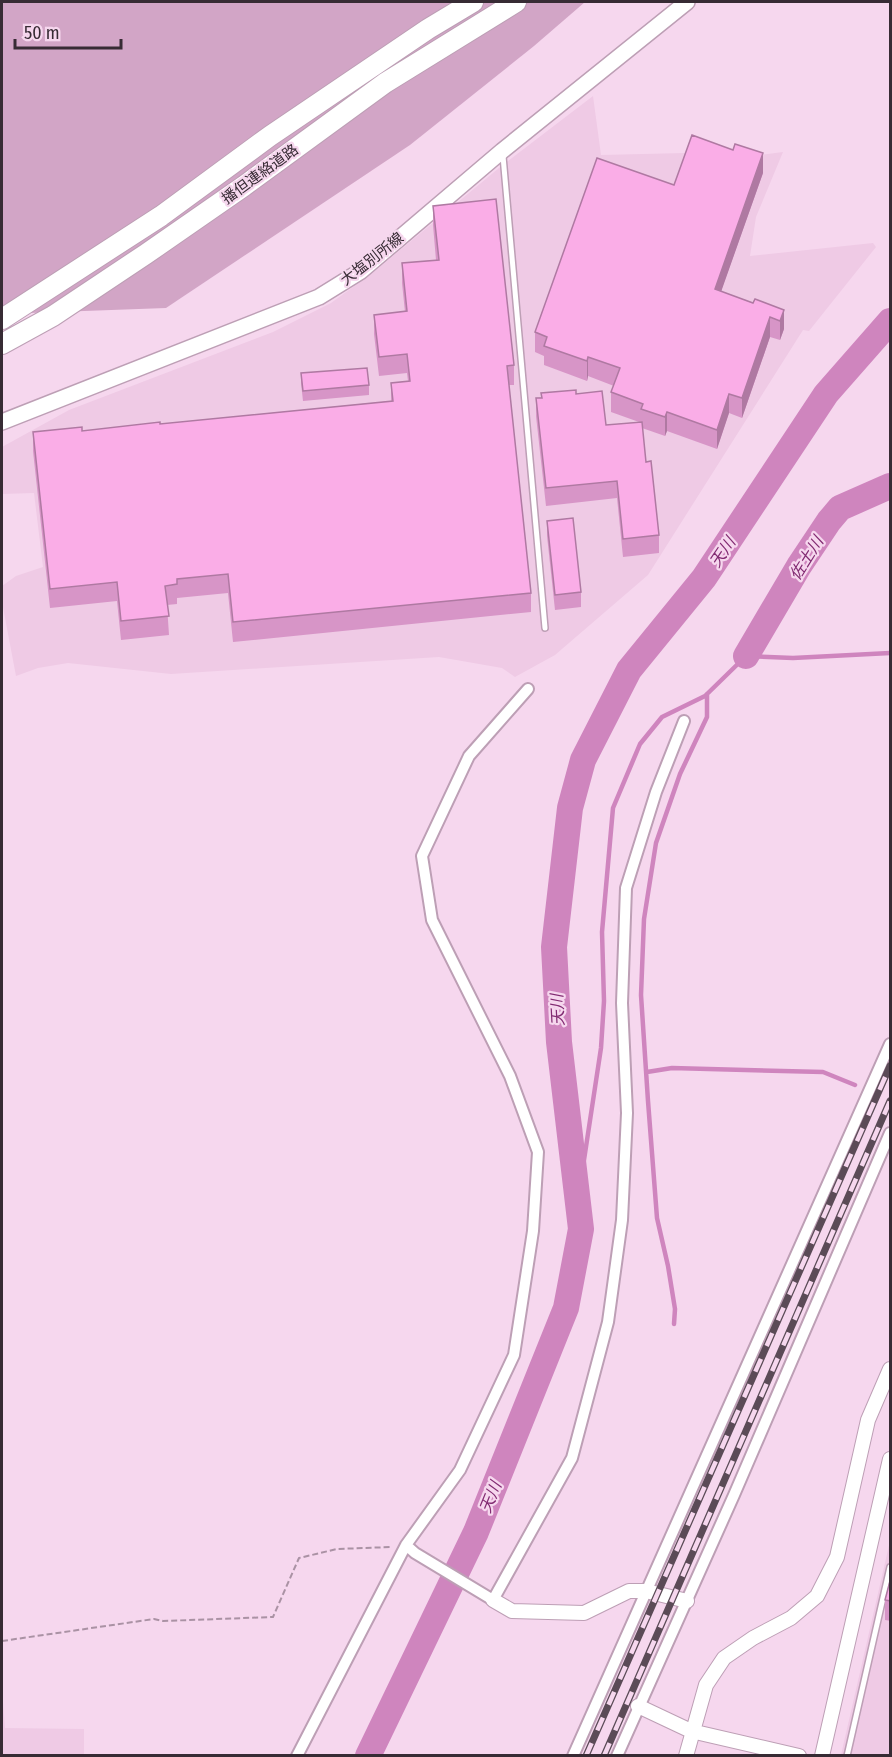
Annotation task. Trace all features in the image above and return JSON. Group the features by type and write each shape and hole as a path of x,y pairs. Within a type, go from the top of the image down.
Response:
{"highway":[{"name":"播但連絡道路","path":"2,318 161,216 270,136 428,29 473,2"},
{"name":"播但連絡道路","path":"2,344 52,316 146,254 386,83 516,2"}],"main road":[{"name":"大塩別所線","path":"2,422 319,297 361,271 502,151 687,2"}],"street":[{"path":"297,1755 405,1545 460,1470 514,1354 533,1231 538,1152 510,1076 432,920 422,856 470,756 528,689"},
{"path":"487,1596 572,1458 608,1322 622,1220 627,1113 622,1003 626,888 656,792 684,721"},
{"path":"573,1755 891,1044"},
{"path":"617,1755 687,1601 891,1133"},
{"path":"686,1755 706,1685 724,1658 753,1638 791,1618 817,1596 837,1557 868,1420 891,1369"},
{"path":"822,1755 891,1459"},
{"path":"405,1545 415,1554 512,1611 584,1613 629,1591 646,1592 687,1601"},
{"path":"638,1707 692,1731 799,1755"}],"lane":[{"path":"502,151 545,628"},
{"path":"847,1755 891,1567"}],"path":[{"path":"2,1641 154,1619 163,1621 273,1617 299,1558 337,1550 366,1550 405,1545"}],"shaded area":[{"path":"2,2 585,2 534,46 410,145 166,308 2,314"},
{"path":"593,96 601,155 685,153 689,149 730,159 783,152 756,217 750,256 873,243 876,247 809,331 803,330 648,575 555,655 515,677 502,668 439,657 171,674 68,663 38,668 16,676 2,602 2,586 16,576 43,567 34,493 2,494 2,447 69,410 273,332 331,303 375,271 499,168"},
{"path":"890,1541 890,1755 841,1755"},
{"path":"2,1689 5,1728 84,1729 84,1755 2,1755"}],"building":[{"path":"692,135 733,150 735,144 763,153 715,289 753,303 755,299 784,310 780,321 770,317 742,398 729,394 717,430 667,412 665,417 641,409 643,404 611,392 620,368 588,357 587,361 544,346 547,337 535,332 597,158 674,185"},
{"path":"496,199 514,365 507,366 531,593 233,622 228,574 177,579 177,584 165,586 169,616 121,621 117,582 50,589 33,432 82,427 82,431 393,401 391,383 410,381 407,354 379,357 374,315 407,311 402,263 439,260 433,206"},
{"path":"367,368 369,385 303,391 301,373"},
{"path":"576,390 576,394 602,391 606,425 642,422 646,462 651,461 659,535 623,539 617,481 546,488 536,398 542,398 541,393"},
{"path":"573,518 581,592 555,595 547,521"},
{"path":"891,1577 891,1601 885,1600"}],"waterway":[{"name":"天川","path":"368,1756 476,1532 566,1308 581,1229 559,1042 554,947 570,808 583,760 629,670 704,578 826,394 890,321"},
{"name":"佐土川","path":"746,656 799,566 840,508 890,486"},
{"path":"577,1206 601,1048 604,1001 602,932 613,808 640,744 662,717 705,696 746,656 793,658 890,653"},
{"path":"674,1324 675,1309 657,1218 648,1101 641,995 644,919 656,843 680,774 707,717 707,694"},
{"path":"647,1072 672,1068 823,1072 855,1085"}],"railway":[{"path":"586,1756 890,1066"},
{"path":"604,1756 890,1101"}]}
